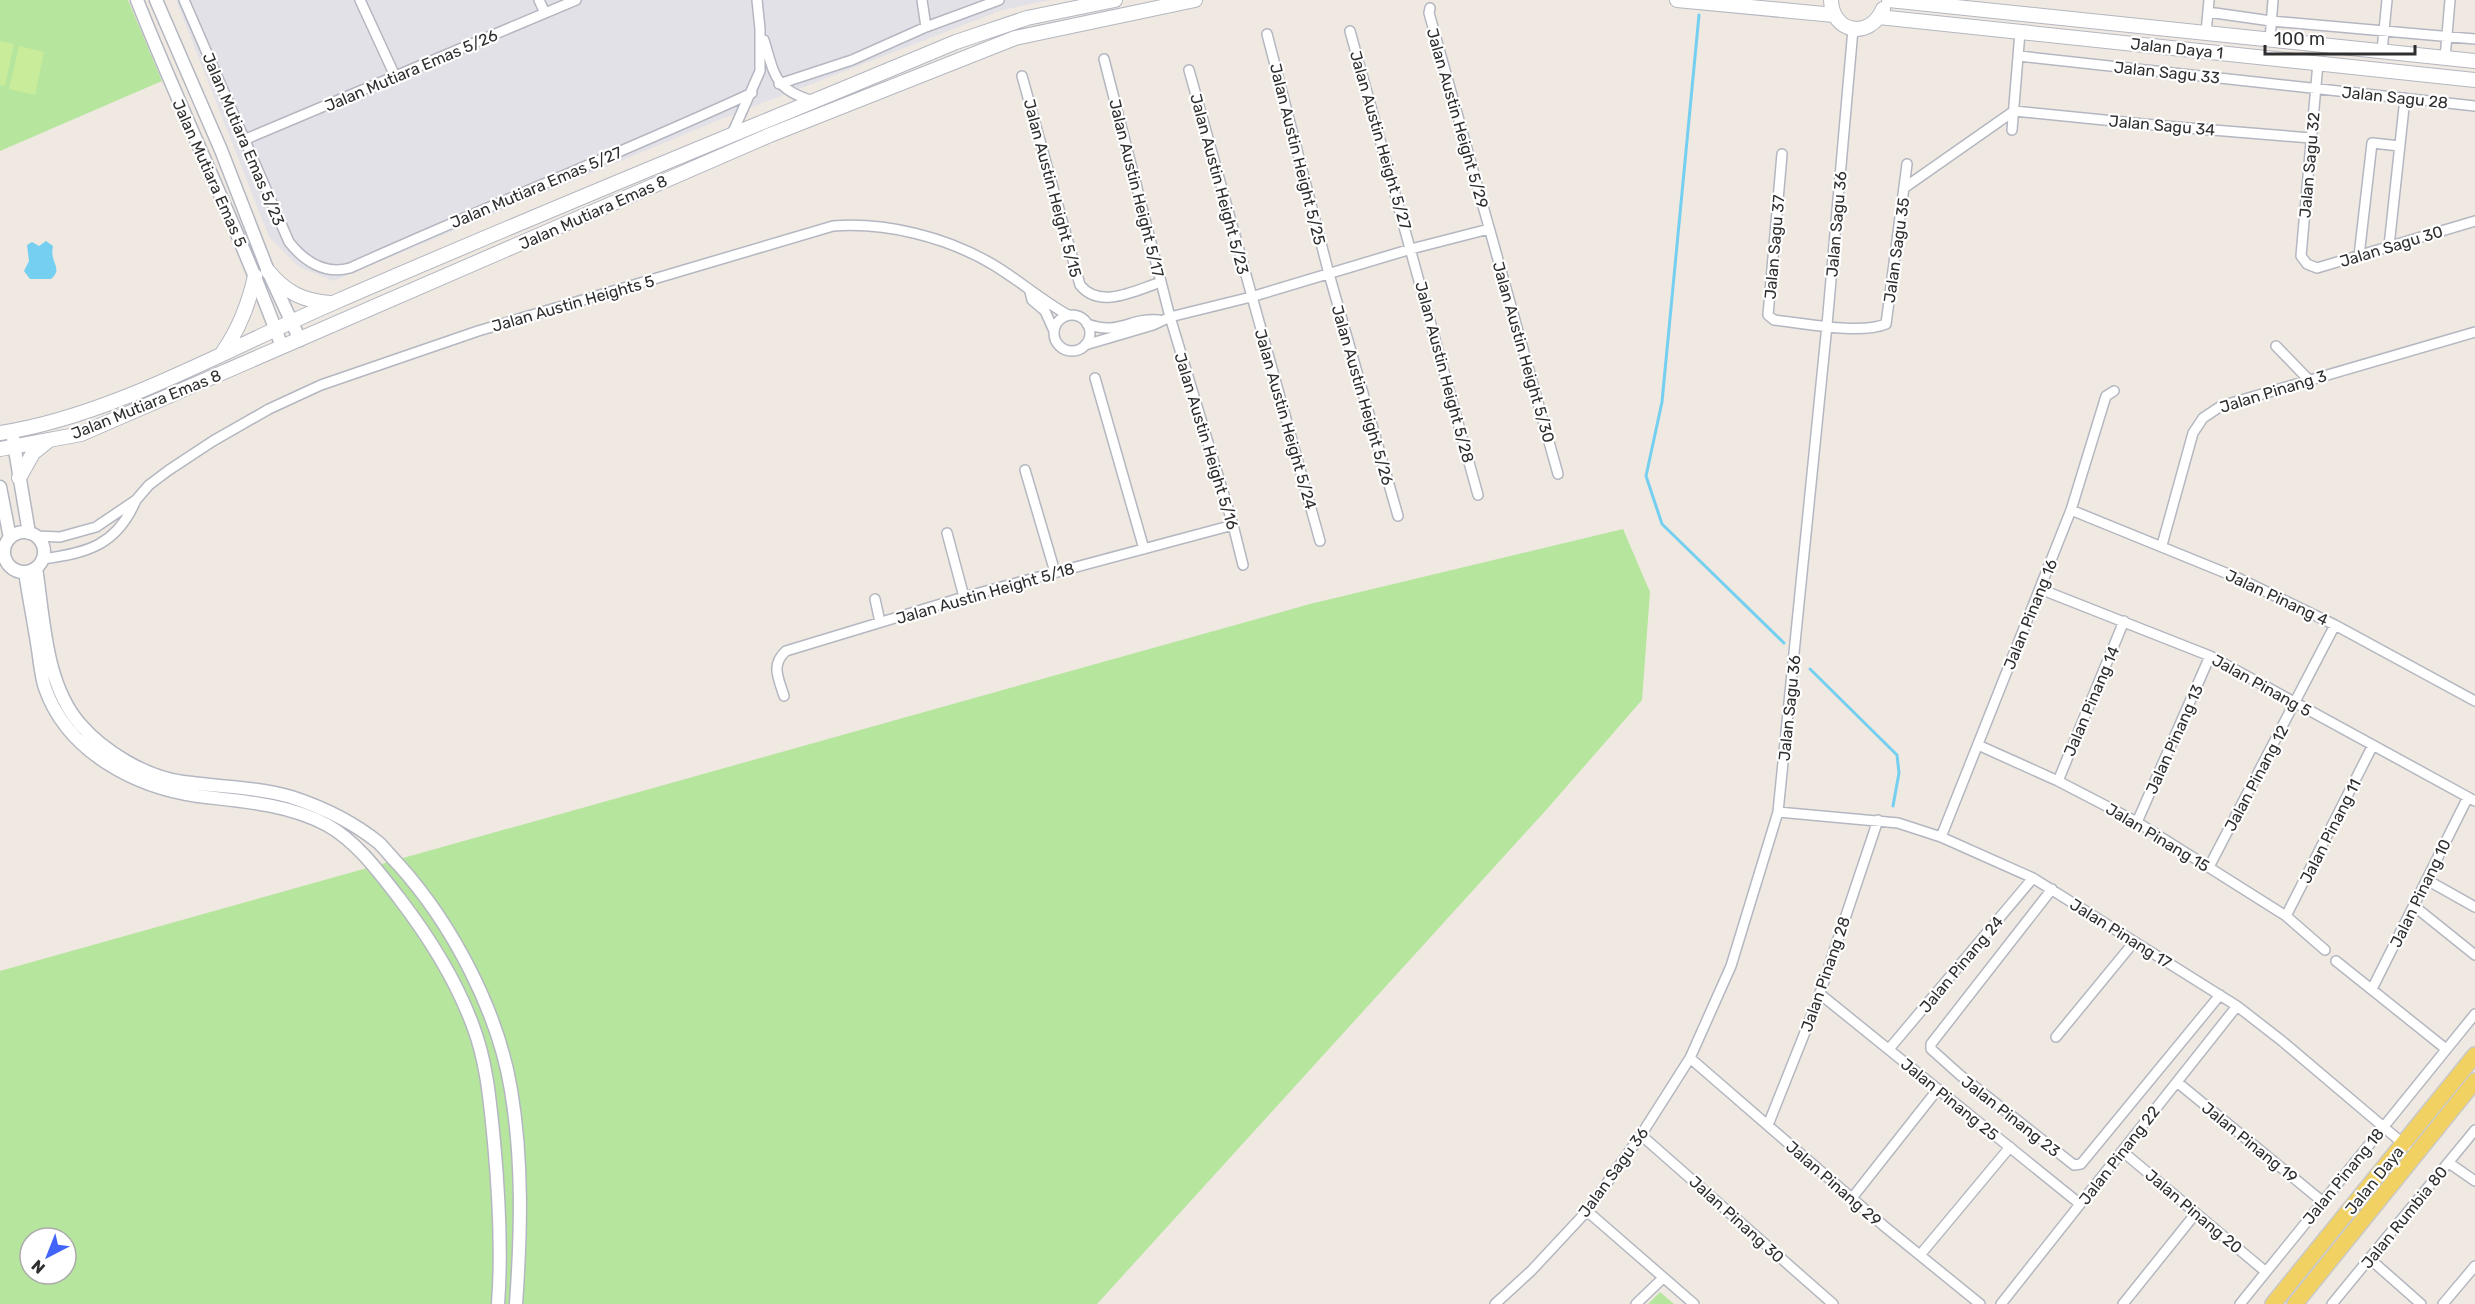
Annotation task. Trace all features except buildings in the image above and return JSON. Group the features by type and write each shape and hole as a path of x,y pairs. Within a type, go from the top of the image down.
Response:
{"main road":[{"name":"Jalan Mutiara Emas 8","path":"0,449 81,434 770,135 1015,38 1195,0"},
{"path":"1677,0 1834,15"},
{"path":"1831,0 1834,15 1853,29 1868,27 1879,17 1883,0"},
{"name":"Jalan Daya 1","path":"1888,0 2475,61"},
{"name":"Jalan Mutiara Emas 8","path":"6,432 74,415 161,381 333,303 956,42 1017,21 1107,1"},
{"name":"Jalan Daya 1","path":"1879,17 2475,80"},
{"path":"222,354 232,339 262,273 291,293 318,302 333,303"},
{"path":"19,478 33,453 50,440"},
{"name":"Jalan Daya","path":"2273,1304 2473,1061"},
{"name":"Jalan Daya","path":"2295,1304 2475,1081"}],"street":[{"name":"Jalan Mutiara Emas 5","path":"137,0 172,90 262,273 293,321 300,340"},
{"name":"Jalan Mutiara Emas 5","path":"156,0 221,150 262,273 275,328 282,347"},
{"name":"Jalan Mutiara Emas 5/23","path":"184,0 289,242 302,257 318,266"},
{"path":"360,0 395,76"},
{"path":"539,0 545,13"},
{"name":"Jalan Mutiara Emas 5/26","path":"246,139 576,0"},
{"path":"732,134 760,71 757,0"},
{"path":"922,0 926,27"},
{"path":"779,84 852,60 926,27 999,0"},
{"path":"2206,33 2209,0"},
{"path":"2270,39 2273,0"},
{"path":"2382,51 2387,0"},
{"path":"2445,58 2450,0"},
{"name":"Jalan Austin Height 5/29","path":"1430,8 1429,13 1489,229"},
{"path":"2208,12 2271,21 2475,39"},
{"path":"760,29 779,84 794,95 814,102"},
{"name":"Jalan Sagu 36","path":"1495,1304 1531,1271 1587,1211 1641,1135 1690,1058 1731,966 1778,812 1827,325 1853,29"},
{"name":"Jalan Austin Height 5/27","path":"1350,31 1411,249"},
{"path":"2012,130 2020,32"},
{"name":"Jalan Austin Height 5/25","path":"1267,34 1329,274"},
{"name":"Jalan Sagu 33","path":"2019,56 2315,88"},
{"name":"Jalan Austin Height 5/17","path":"1104,59 1170,317"},
{"name":"Jalan Sagu 32","path":"2307,264 2301,256 2318,63"},
{"name":"Jalan Austin Height 5/23","path":"1189,70 1251,297"},
{"name":"Jalan Austin Height 5/15","path":"1022,76 1080,285 1086,292 1102,298 1161,282"},
{"name":"Jalan Sagu 28","path":"2315,88 2475,106"},
{"name":"Jalan Mutiara Emas 5/27","path":"318,266 335,270 350,267 561,174 654,138 752,93"},
{"path":"2389,246 2405,98"},
{"name":"Jalan Sagu 35","path":"1904,188 2014,111"},
{"name":"Jalan Sagu 34","path":"2014,111 2311,138"},
{"path":"2359,256 2372,143 2400,146"},
{"name":"Jalan Sagu 37","path":"1782,154 1768,315 1774,320 1827,325"},
{"name":"Jalan Sagu 35","path":"1827,325 1857,329 1886,324 1907,164"},
{"name":"Jalan Sagu 30","path":"2307,264 2317,268 2475,220"},
{"name":"Jalan Austin Heights 5","path":"32,534 60,537 84,532 105,522 136,500 149,485 169,470 213,441 269,408 321,385 478,331 816,230 850,225 897,230 928,237 976,255 1030,292"},
{"path":"1159,320 1153,325 1075,350 1064,349 1056,341 1054,330 1045,311 1032,300 1030,292 1037,293 1068,315 1079,316 1087,324 1105,330 1150,319 1159,320 1251,297 1411,249 1489,229"},
{"name":"Jalan Austin Height 5/30","path":"1489,229 1558,474"},
{"name":"Jalan Austin Height 5/28","path":"1411,249 1478,495"},
{"name":"Jalan Austin Height 5/26","path":"1329,274 1398,516"},
{"name":"Jalan Austin Height 5/24","path":"1251,297 1320,541"},
{"path":"1054,330 1058,320 1068,315"},
{"name":"Jalan Austin Height 5/16","path":"1170,317 1243,565"},
{"path":"1085,345 1090,335 1087,324"},
{"name":"Jalan Pinang 3","path":"2162,545 2197,424 2211,410 2308,379 2475,332"},
{"path":"2276,346 2308,379"},
{"path":"1095,378 1144,549"},
{"name":"Jalan Pinang 16","path":"1941,837 2071,510 2106,396 2114,392"},
{"path":"6,432 14,446 32,534 43,546 34,566 44,686 56,714 71,733 91,751 130,777 187,794 280,808 304,815 343,835 387,883 420,926 444,965 473,1026 487,1077 500,1207 498,1304"},
{"path":"1025,470 1055,572"},
{"path":"0,487 5,542 3,561 14,569 34,566"},
{"name":"Jalan Austin Heights 5","path":"34,566 99,546 121,526 136,500"},
{"name":"Jalan Pinang 4","path":"2071,510 2162,545 2238,578 2335,625 2475,701"},
{"name":"Jalan Austin Height 5/18","path":"784,696 776,670 778,658 786,651 964,597 1233,525"},
{"path":"5,542 19,533 32,534"},
{"path":"947,533 964,597"},
{"path":"34,566 50,656 57,681 66,705 81,725 99,741 125,759 155,775 180,782 239,787 288,796 321,807 379,844 415,883 446,929 471,975 496,1030 511,1088 519,1146 520,1207 516,1304"},
{"name":"Jalan Pinang 5","path":"2040,589 2210,656 2472,799"},
{"path":"875,599 880,622"},
{"name":"Jalan Pinang 14","path":"2058,781 2124,621"},
{"name":"Jalan Pinang 12","path":"2209,867 2335,625"},
{"name":"Jalan Pinang 13","path":"2137,822 2210,656"},
{"name":"Jalan Pinang 15","path":"1978,744 2058,781 2137,822 2286,916 2325,950"},
{"name":"Jalan Pinang 11","path":"2286,916 2373,746"},
{"name":"Jalan Pinang 10","path":"2372,989 2427,880 2472,799"},
{"name":"Jalan Pinang 17","path":"1778,812 1898,823 1941,837 2033,878 2237,1006 2417,1155"},
{"name":"Jalan Pinang 28","path":"1768,1125 1820,993 1878,820"},
{"name":"Jalan Pinang 24","path":"1889,1049 2033,878"},
{"path":"2427,880 2475,907"},
{"name":"Jalan Pinang 23","path":"2052,889 1972,990 1931,1044 1931,1048 1960,1075 2074,1165 2081,1164 2220,995"},
{"path":"2415,906 2475,955"},
{"path":"2056,1037 2134,942"},
{"path":"2336,961 2446,1049"},
{"name":"Jalan Pinang 25","path":"1820,993 2080,1204"},
{"name":"Jalan Pinang 22","path":"2001,1304 2237,1006"},
{"name":"Jalan Pinang 18","path":"2240,1304 2475,1014"},
{"name":"Jalan Pinang 29","path":"1690,1058 1852,1198 1980,1304"},
{"name":"Jalan Pinang 19","path":"2177,1082 2323,1202"},
{"path":"1852,1198 1938,1089"},
{"name":"Jalan Rumbia 80","path":"2332,1304 2475,1130"},
{"name":"Jalan Pinang 30","path":"1641,1135 1833,1304"},
{"path":"1920,1255 2010,1147"},
{"name":"Jalan Pinang 20","path":"2122,1151 2266,1272"},
{"path":"2449,1162 2475,1181"},
{"path":"1587,1211 1694,1304"},
{"path":"2123,1304 2196,1213"},
{"path":"2370,1259 2421,1304"},
{"path":"2443,1304 2475,1266"},
{"path":"1636,1304 1663,1278"}],"shaded area":[{"path":"176,0 1050,0 1002,10 719,120 333,281 299,267 269,237"}],"green space":[{"path":"0,0 128,0 162,81 0,151"},
{"path":"0,41 14,44 5,86 0,85"},
{"path":"19,46 44,52 35,95 9,89"},
{"path":"1623,529 1650,592 1642,700 1547,809 1097,1304 0,1304 0,971 1310,604"},
{"path":"1660,1292 1674,1304 1648,1304"}],"water":[{"path":"46,241 53,246 55,275 51,279 30,279 24,271 29,261 27,245 32,242 39,246"}],"waterway":[{"path":"1699,15 1662,402 1646,476 1662,524 1784,643"},
{"path":"1810,669 1897,755 1899,773 1893,806"}]}
